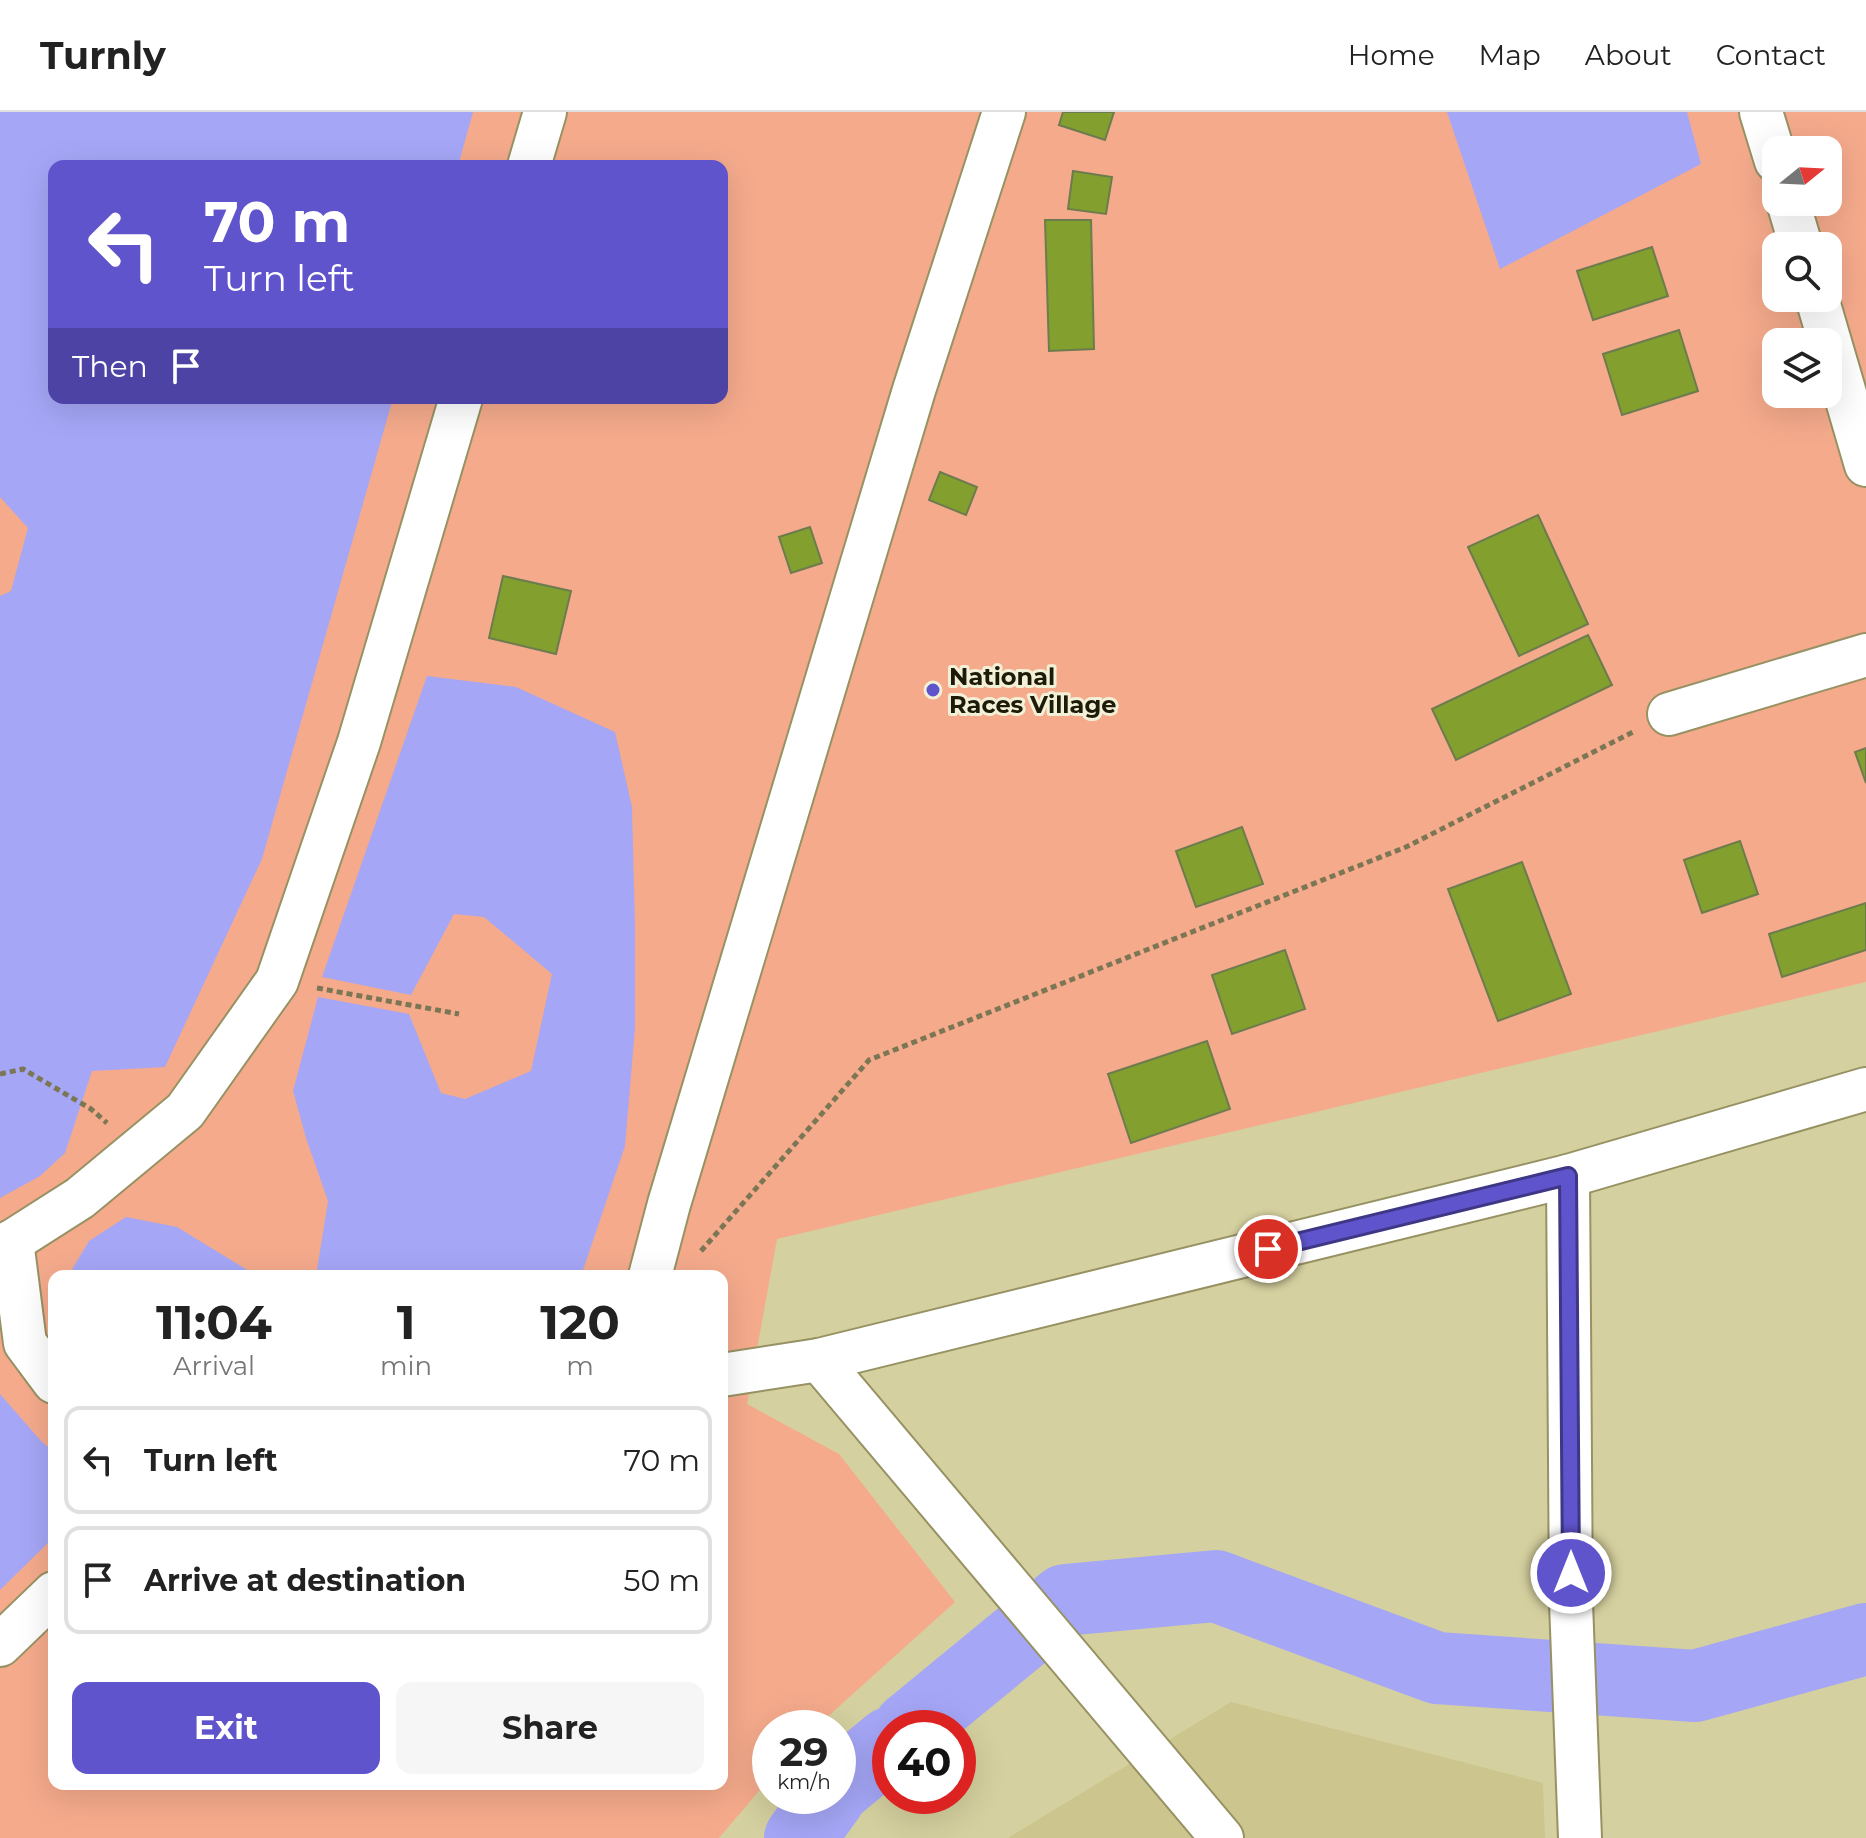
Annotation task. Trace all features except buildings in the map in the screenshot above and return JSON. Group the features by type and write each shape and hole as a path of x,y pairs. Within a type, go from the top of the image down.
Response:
{"street":[{"path":"531,160 545,112"},
{"path":"652,1270 900,435 1004,112"},
{"path":"1761,112 1768,136"},
{"path":"1821,312 1866,465"},
{"path":"48,1374 25,1343 6,1245 80,1198 185,1111 277,981 359,742 459,404"},
{"path":"1669,714 1866,655"},
{"path":"728,1374 819,1360 1568,1176 1866,1089"},
{"path":"1568,1176 1571,1603 1580,1838"},
{"path":"819,1360 1222,1838"},
{"path":"0,1645 48,1599"}],"path":[{"path":"700,1252 869,1060 1406,847 1669,714"},
{"path":"277,981 459,1014"},
{"path":"0,1074 23,1069 91,1109"}],"shaded area":[{"name":"National Races Village","path":"0,112 1866,112 1866,982 777,1239 747,1404 839,1454 955,1602 835,1710 752,1710 752,1799 719,1838 0,1838"},
{"path":"1231,1702 1543,1783 1545,1838 1008,1838"}],"water":[{"path":"0,112 473,112 460,160 48,160 48,404 391,404 262,859 165,1067 92,1071 65,1153 40,1176 0,1198 0,596 11,591 28,528 0,497"},
{"path":"1447,112 1687,112 1701,164 1500,269"},
{"path":"427,676 516,687 615,732 632,807 635,1028 625,1146 583,1270 317,1270 328,1201 293,1091 318,997 409,1014 441,1093 465,1099 531,1071 552,974 484,917 454,914 411,995 322,977"},
{"path":"126,1217 177,1227 247,1270 72,1270 89,1241"},
{"path":"0,1394 48,1447 48,1543 0,1590"}],"waterway":[{"path":"931,1710 1065,1600 1216,1586 1437,1668 1695,1686 1866,1639"},
{"path":"856,1771 872,1758"},
{"path":"800,1838 817,1814"}],"place":[{"name":"National Races Village","path":"933,690"}],"route":[{"path":"1268,1249 1568,1176 1571,1573"}]}
